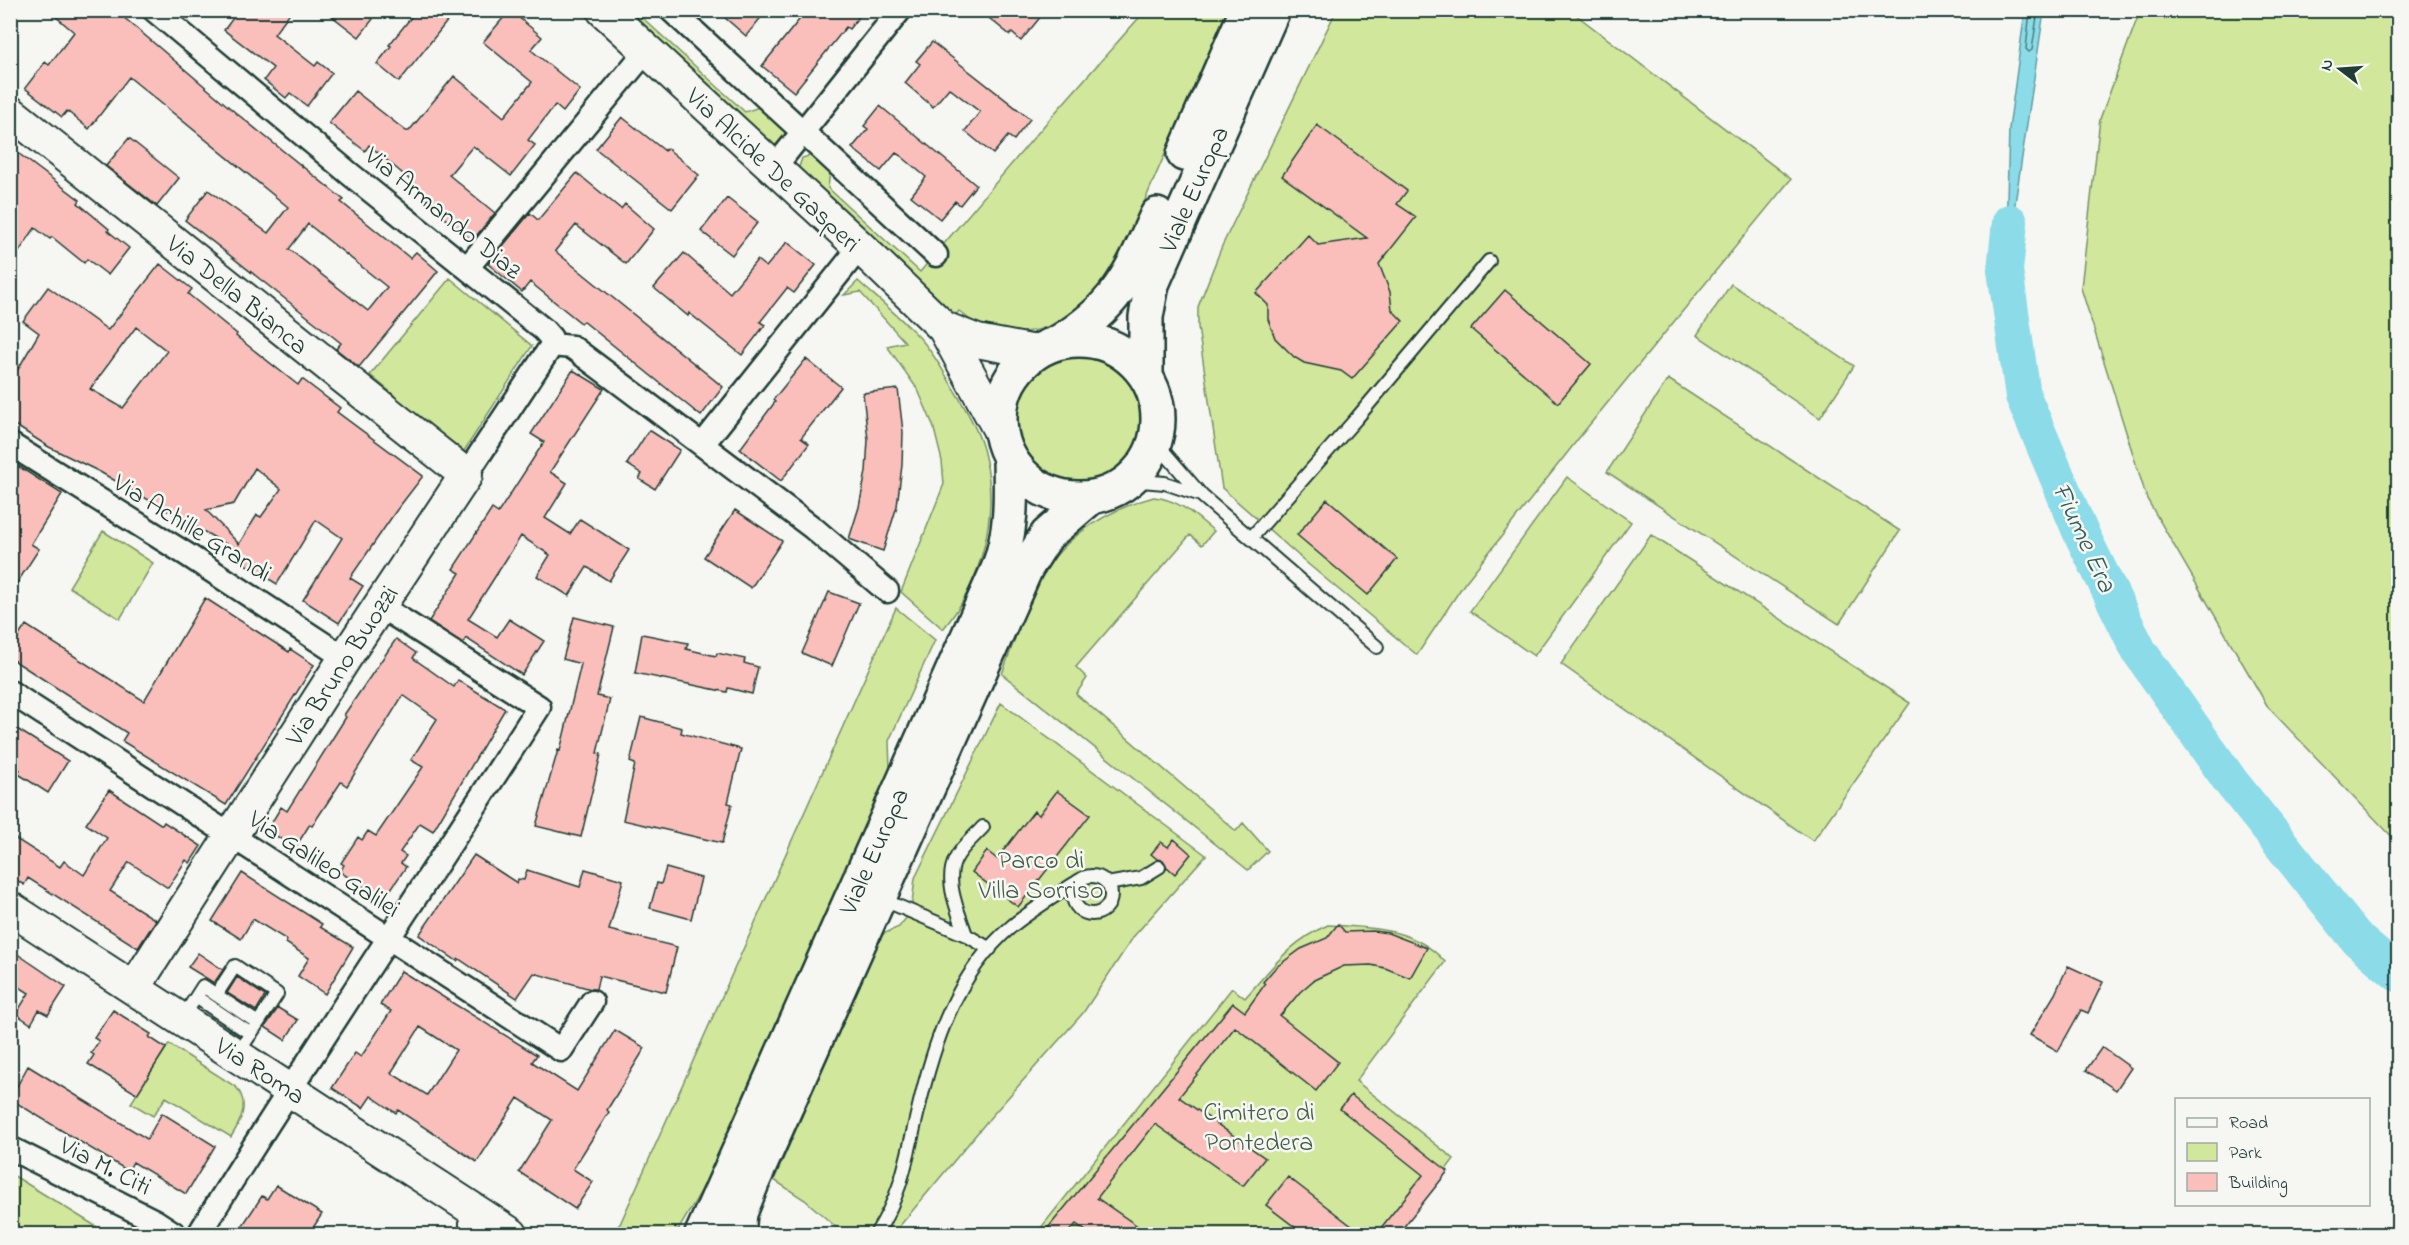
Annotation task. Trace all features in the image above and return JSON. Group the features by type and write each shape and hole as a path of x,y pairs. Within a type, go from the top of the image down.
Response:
{"main road":[{"name":"Viale Europa","path":"702,1234 998,569 1005,549 1011,514 1000,408 1006,386 1019,367 1083,326 1111,302 1126,279 1142,250 1247,10"},
{"name":"Viale Europa","path":"1146,376 1146,317 1152,284 1273,10"},
{"name":"Viale Europa","path":"1005,446 1019,472 1044,491 1074,499 1104,495 1129,480 1147,460 1156,435 1157,410 1155,397 1146,376 1124,354 1107,345 1078,340 1048,347"},
{"name":"Viale Europa","path":"738,1234 740,1214 750,1189 1029,562 1040,543 1054,528 1090,498"}],"street":[{"name":"Via Armando Diaz","path":"154,10 544,330 552,345"},
{"name":"Via Alcide De Gasperi","path":"603,10 860,247 944,328 1005,446"},
{"name":"Via Alcide De Gasperi","path":"671,10 936,255"},
{"path":"774,168 900,10"},
{"path":"467,268 646,51"},
{"name":"Via Della Bianca","path":"10,112 466,475"},
{"path":"703,444 860,247"},
{"name":"Via Alcide De Gasperi","path":"944,328 985,344 1048,347"},
{"path":"552,345 572,347 813,528 887,591"},
{"name":"Via Bruno Buozzi","path":"134,988 345,658 552,345"},
{"name":"Via Achille Grandi","path":"10,444 186,554 345,658"},
{"path":"199,1234 290,1089 390,939 539,707 380,606"},
{"name":"Via Galileo Galilei","path":"10,692 561,1050 592,1002"},
{"name":"Via Roma","path":"10,908 134,988 189,1008 244,1044 290,1089 466,1220 511,1234"},
{"name":"Via M. Citi","path":"10,1148 155,1221 175,1234"}],"lane":[{"path":"1251,538 1356,419 1489,261"},
{"path":"1156,435 1164,452 1202,496 1377,647"},
{"path":"1129,480 1165,483 1202,496"},
{"path":"966,934 952,886 951,871 956,857 983,827"},
{"path":"1107,884 1140,878 1160,867"},
{"path":"876,1234 902,1184 921,1098 946,1017 963,985 990,949 1012,926 1080,880 1092,876 1099,877 1107,884 1111,898 1108,905 1099,912 1090,914 1077,906 1073,897 1080,880"},
{"path":"1060,894 1073,897"},
{"path":"878,898 966,934 990,949"},
{"path":"216,995 235,966 277,994 244,1044"},
{"path":"189,1008 203,986 258,1023"}],"green space":[{"path":"622,11 635,11 745,112 762,106 789,131 772,149"},
{"path":"1145,11 1227,11 1116,267 1100,291 1085,306 1072,316 1057,323 1042,329 1010,332 978,325 959,311 955,316 802,177 798,170 802,158 812,155 830,171 828,188 920,272"},
{"path":"1336,11 1571,11 1791,179 1586,429 1464,584 1417,655 1222,488 1198,327 1198,307 1222,246"},
{"path":"2140,11 2398,11 2398,843 2268,707 2147,499 2081,288 2100,119"},
{"path":"450,278 532,346 464,451 393,397 394,395 370,375"},
{"path":"858,281 904,322 928,348 972,420 985,457 990,502 984,548 968,591 957,611 943,629 901,592 944,484 942,461 933,425 918,390 887,346 905,342 860,292 844,295"},
{"path":"1731,284 1854,366 1820,418 1697,335"},
{"path":"1077,352 1103,357 1124,372 1139,393 1144,419 1139,445 1124,466 1103,481 1077,486 1051,481 1030,466 1015,445 1010,419 1015,393 1030,372 1051,357"},
{"path":"1668,379 1900,531 1839,624 1607,472"},
{"path":"1567,477 1631,522 1534,656 1470,611"},
{"path":"1154,497 1172,501 1214,531 1202,545 1190,535 1076,667 1087,678 1076,694 1236,831 1243,823 1268,851 1248,870 1002,674 1032,595 1055,557 1066,545 1093,524 1123,508"},
{"path":"103,531 153,563 120,619 69,587"},
{"path":"1651,535 1910,703 1813,841 1561,664"},
{"path":"896,608 935,640 889,741 890,768 703,1188 676,1234 609,1234 620,1224"},
{"name":"Parco di Villa Sorriso","path":"1001,703 1206,855 1134,936 1083,1013 989,1119 893,1234 844,1234 805,1200 774,1180 874,951 883,934 899,927 911,912 915,878"},
{"name":"Cimitero di Pontedera","path":"1328,925 1391,931 1420,942 1445,962 1356,1081 1454,1159 1397,1234 1036,1234 1232,988 1245,998 1292,947"},
{"path":"169,1044 236,1087 240,1093 243,1099 243,1112 231,1137 166,1097 153,1116 131,1103"},
{"path":"11,1174 97,1227 112,1232 133,1227 147,1234 11,1234"}],"water":[{"path":"2025,11 2044,11 2005,270 2009,129"}],"building":[{"path":"48,10 115,10 236,113 344,200 341,202 410,258 416,252 438,271 359,367 336,349 341,343 185,220 208,190 268,233 288,207 129,77 89,129 67,111 62,117 25,88 45,62 49,65 74,32","holes":["308,224 387,287 368,311 289,249"]},
{"path":"239,10 292,10 274,34 315,66 318,62 332,73 307,106 290,93 286,98 264,80 273,68 224,30"},
{"path":"324,10 361,10 373,19 359,37"},
{"path":"417,10 456,10 399,82 377,64"},
{"path":"510,10 542,37 531,50 580,90 563,112 555,105 528,140 535,145 511,176 473,146 449,175 495,213 472,241 426,202 430,197 369,145 365,151 329,123 355,91 409,131 454,76 504,117 532,82 483,42"},
{"path":"716,10 767,10 746,36"},
{"path":"807,10 864,10 849,29 846,27 794,92 762,66"},
{"path":"979,10 1046,10 1021,41"},
{"path":"932,42 1030,119 1014,140 1008,136 993,154 965,131 980,112 949,88 933,107 905,83 920,64 916,61"},
{"path":"880,106 976,185 960,205 955,201 940,219 911,196 926,177 901,156 896,153 881,171 852,148 868,129 864,126"},
{"path":"622,117 665,151 667,148 699,175 672,209 596,149"},
{"path":"1317,125 1407,191 1397,204 1416,217 1379,264 1390,292 1392,310 1403,321 1352,379 1341,371 1304,363 1294,357 1275,338 1268,319 1268,305 1256,293 1308,235 1318,245 1367,238 1282,176"},
{"path":"129,138 179,178 157,206 106,166"},
{"path":"10,147 80,200 78,203 129,248 108,275 87,259 84,263 52,237 50,239 35,228 10,265"},
{"path":"577,173 621,209 625,204 654,229 626,264 576,225 555,251 723,387 701,416 583,321 581,323 530,282 522,292 488,264 530,213 538,220"},
{"path":"727,198 758,222 732,255 701,231"},
{"path":"787,242 816,265 794,293 787,288 760,322 765,325 742,355 654,288 684,253 730,293 757,260 766,267"},
{"path":"160,264 192,289 188,294 237,334 236,336 298,385 302,379 340,408 337,412 423,476 350,578 363,586 339,623 303,600 342,538 316,520 277,584 245,564 247,560 234,552 236,550 100,472 49,447 10,422 10,383 39,333 23,321 48,287 108,330","holes":["136,327 167,351 123,408 90,389","255,468 281,489 261,517 257,515 239,544 206,510 234,504"]},
{"path":"1505,290 1591,364 1558,403 1471,329"},
{"path":"806,359 841,387 801,438 809,444 781,481 740,449 775,402 773,400"},
{"path":"573,370 604,389 550,472 567,483 545,518 570,534 580,519 629,550 609,581 587,567 569,596 537,576 550,555 521,536 468,619 497,637 509,619 544,641 522,675 466,638 463,643 429,621 460,573 453,569 492,509 498,513 544,442 531,434"},
{"path":"898,389 903,432 902,465 897,506 883,551 849,539 859,507 866,472 868,440 863,393"},
{"path":"649,430 680,450 655,489 639,479 642,474 627,464"},
{"path":"10,461 62,494 31,544 39,549 10,594"},
{"path":"1327,499 1397,559 1368,595 1297,535"},
{"path":"735,510 782,541 751,588 704,557"},
{"path":"829,592 859,603 832,666 802,653"},
{"path":"205,598 289,652 290,649 314,665 226,805 122,741 127,733 10,658 10,649 26,625 144,701"},
{"path":"574,617 614,627 597,696 610,699 597,753 601,754 581,837 536,826 558,750 560,751 581,664 563,659"},
{"path":"642,634 688,643 686,649 716,656 717,653 745,659 744,663 758,667 752,694 728,688 727,692 635,673"},
{"path":"396,639 416,653 413,658 454,687 458,680 505,709 433,831 420,823 400,852 406,856 401,863 406,867 389,892 385,889 379,897 340,872 344,865 341,863 358,837 362,840 368,831 376,836 423,767 411,760 437,719 403,695 347,786 341,782 295,848 267,830 281,807 287,811 346,717 344,715"},
{"path":"641,717 682,728 681,733 741,749 728,803 732,804 722,843 623,820 635,764 630,762"},
{"path":"17,729 68,761 48,793 17,773 20,770 10,764 10,739"},
{"path":"109,790 162,825 164,822 201,846 190,863 186,860 168,888 129,862 110,891 156,920 138,948 28,878 24,885 10,876 10,835 60,867 64,861 84,875 107,838 86,824"},
{"path":"1057,791 1090,815 1018,907 972,872 987,851 997,859 1034,811 1039,815"},
{"path":"1174,839 1191,854 1175,874 1163,860 1151,854 1161,842 1168,847"},
{"path":"474,855 517,883 518,879 524,880 527,870 580,887 585,869 623,880 609,930 677,947 666,992 599,976 596,989 591,989 534,973 517,998 419,935"},
{"path":"666,868 701,878 691,919 650,908 657,883 661,884"},
{"path":"242,873 322,924 320,927 353,947 325,994 298,976 309,958 286,943 287,940 253,919 241,939 212,921"},
{"path":"1338,924 1345,932 1388,933 1427,948 1410,978 1371,965 1344,966 1314,980 1300,992 1280,1016 1338,1062 1316,1091 1235,1027 1179,1097 1265,1158 1243,1186 1155,1124 1097,1198 1149,1234 1090,1234 1076,1224 1067,1234 1043,1234 1233,1003 1245,1012 1265,984 1263,982 1275,968 1301,949 1327,938"},
{"path":"10,949 66,987 48,1015 39,1010 31,1024 16,1014 29,993 10,981"},
{"path":"198,953 223,970 214,983 188,967"},
{"path":"2068,966 2103,982 2088,1013 2081,1010 2058,1051 2030,1035 2055,994"},
{"path":"401,971 537,1055 532,1062 577,1091 615,1030 645,1048 573,1169 593,1182 575,1209 519,1172 552,1120 518,1098 477,1162 398,1110 396,1113 371,1096 363,1108 332,1088 355,1053 361,1057 391,1011 380,1005","holes":["420,1027 456,1050 427,1095 391,1073"]},
{"path":"237,977 265,996 256,1011 227,993"},
{"path":"278,1008 298,1020 285,1040 265,1027"},
{"path":"113,1010 151,1034 149,1037 166,1048 137,1094 88,1064 94,1055 91,1053 99,1041 94,1038"},
{"path":"2102,1047 2131,1068 2116,1090 2086,1070"},
{"path":"28,1066 147,1139 162,1113 215,1146 186,1194 133,1162 128,1171 10,1099"},
{"path":"1351,1095 1448,1171 1398,1234 1376,1234 1423,1175 1340,1109"},
{"path":"1288,1177 1362,1234 1304,1234 1266,1205"},
{"path":"276,1185 322,1214 309,1234 237,1234 262,1196 267,1199"}],"waterway":[{"name":"Fiume Era","path":"2010,222 2005,270 2023,396 2080,531 2139,651 2231,782 2358,940 2398,974"}]}
